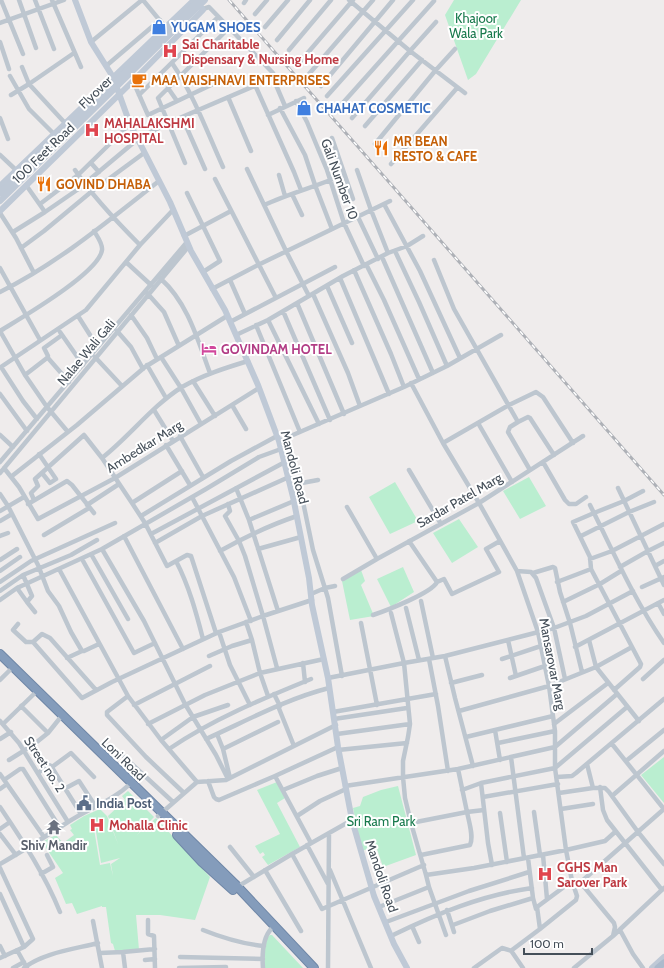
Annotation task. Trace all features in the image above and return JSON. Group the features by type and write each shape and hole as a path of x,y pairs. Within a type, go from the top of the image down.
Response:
{"highway":[{"name":"Loni Road","path":"0,654 130,784 148,806 160,814 202,862 235,889 314,968"},
{"name":"Loni Road","path":"0,658 60,718 130,784"},
{"name":"Loni Road","path":"235,889 309,968"}],"main road":[{"path":"658,968 664,963"}],"street":[{"path":"1,0 23,54"},
{"path":"18,0 36,48"},
{"path":"35,0 54,49"},
{"path":"0,23 53,2 64,0"},
{"name":"Mandoli Road","path":"75,0 91,42 113,77 130,124 187,241 236,335 248,361 278,438 291,485 301,536 330,688 338,748 352,820 379,907 407,968"},
{"path":"91,42 143,0 166,28"},
{"name":"100 Feet Road","path":"0,186 194,0 203,9"},
{"name":"Flyover","path":"0,193 199,0"},
{"name":"Flyover","path":"0,201 205,0"},
{"path":"255,14 267,0"},
{"path":"266,27 288,0"},
{"path":"277,40 310,0"},
{"path":"289,50 332,0"},
{"path":"309,74 373,0"},
{"path":"321,86 393,0"},
{"path":"327,96 413,0"},
{"path":"300,63 351,1 397,41 465,93"},
{"path":"341,105 434,1"},
{"path":"53,2 81,67"},
{"path":"134,80 203,9 209,7 273,73 273,78 283,107 305,155 332,229"},
{"path":"139,95 218,17"},
{"path":"106,66 160,20"},
{"path":"352,118 436,22"},
{"path":"185,163 158,98 229,28"},
{"path":"122,68 131,68 174,30 138,68 135,74 134,80 148,115 232,75"},
{"path":"0,42 9,69"},
{"path":"375,144 455,49"},
{"path":"11,95 30,84 74,53"},
{"path":"365,126 422,60"},
{"path":"172,63 181,76 190,94 223,168"},
{"path":"22,67 30,84 65,124"},
{"path":"10,76 32,112 54,134"},
{"path":"12,232 45,212 85,184 138,139 168,123 273,78"},
{"name":"100 Feet Road","path":"0,212 134,80"},
{"path":"255,85 301,190"},
{"path":"168,88 177,101"},
{"path":"391,164 457,88"},
{"path":"228,97 251,151"},
{"path":"268,115 304,98"},
{"name":"Gali Number 10","path":"296,101 307,122 330,181 344,223 384,300 419,379"},
{"path":"182,117 206,169"},
{"path":"0,118 8,139"},
{"path":"40,204 78,175 130,124"},
{"path":"332,138 353,199"},
{"path":"21,248 91,192 144,153"},
{"path":"0,155 16,170"},
{"path":"91,163 99,172"},
{"path":"247,169 286,251 303,284 311,295 348,373 360,406"},
{"path":"75,170 112,217 140,245"},
{"path":"357,170 388,253"},
{"path":"279,175 285,196"},
{"path":"264,205 344,175"},
{"path":"215,179 276,298"},
{"path":"0,292 34,273 94,231 159,181"},
{"path":"26,185 45,212"},
{"path":"187,193 220,261 203,272"},
{"path":"292,194 302,216"},
{"path":"212,289 286,251 390,201"},
{"path":"384,204 407,246 460,358"},
{"path":"37,419 23,401 1,367 78,316 90,306 140,245 173,210"},
{"path":"0,462 37,419 49,409 69,382 147,292 150,285 187,241 204,226 231,211"},
{"path":"0,212 34,273"},
{"path":"358,217 380,258 433,373"},
{"path":"68,432 49,409 25,375 0,331 81,278 99,260 102,246 94,231"},
{"path":"236,335 268,320 354,270 388,253 407,246 423,236"},
{"name":"Nalae Wali Gali","path":"0,473 49,409 131,315 147,292 161,280 187,241"},
{"path":"395,250 447,366"},
{"path":"434,260 454,309 475,349 518,422"},
{"path":"126,262 150,285"},
{"path":"12,476 68,432 147,365 228,319 245,314 335,267"},
{"path":"0,268 40,340"},
{"path":"354,270 404,387"},
{"path":"340,278 389,394"},
{"path":"161,280 175,294 196,336 210,374"},
{"path":"230,280 245,314"},
{"path":"327,286 352,343"},
{"path":"147,292 164,312 179,346"},
{"path":"297,303 344,414"},
{"path":"283,311 330,420"},
{"path":"131,315 181,388 201,424"},
{"path":"78,316 90,335"},
{"path":"268,320 319,424"},
{"path":"256,325 300,432"},
{"path":"58,329 83,365"},
{"path":"117,331 131,347 143,369"},
{"path":"62,335 44,348 48,358 69,382"},
{"path":"141,516 203,477 278,438 300,432 389,394 447,366 501,335"},
{"path":"95,357 122,386"},
{"path":"25,375 48,358"},
{"path":"102,458 124,440 166,398 181,388 210,374 248,361"},
{"path":"147,365 166,398"},
{"path":"193,381 215,416"},
{"name":"Mansarovar Marg","path":"412,383 443,443 517,571 538,632 549,686 555,731 554,747 566,850 572,881 577,896 576,900 540,929"},
{"name":"Ambedkar Marg","path":"28,504 37,519 81,497 115,478 259,388"},
{"path":"443,443 509,405 536,392 540,394 573,443"},
{"path":"0,394 27,431"},
{"path":"232,405 246,429"},
{"path":"154,410 173,441"},
{"path":"530,470 508,432 510,427 518,422 528,417 530,418 554,455"},
{"path":"478,423 512,482"},
{"path":"0,435 13,447"},
{"path":"34,500 31,493 38,486 34,479 84,435 102,458 141,516 166,566 187,555 191,556 227,656 250,705"},
{"path":"180,436 203,477"},
{"name":"Sardar Patel Marg","path":"343,579 479,503 583,436"},
{"path":"166,445 190,485"},
{"path":"0,600 17,588 82,559 192,497 259,457 281,448"},
{"path":"39,454 56,479 50,483 42,473"},
{"path":"150,534 285,462"},
{"path":"543,462 565,500 569,504 576,504 586,497"},
{"path":"4,468 12,476 28,504 66,481 69,482 94,513"},
{"path":"409,470 441,524"},
{"path":"132,503 182,471"},
{"path":"155,544 202,516 289,477"},
{"path":"291,485 318,480"},
{"path":"44,535 119,484"},
{"path":"236,488 254,533 278,611"},
{"path":"618,488 640,536 662,578 664,586"},
{"path":"297,816 346,787 448,771 554,747 616,692 641,666 591,569 590,559 574,522 624,501 643,491"},
{"path":"0,494 8,506 40,568 48,591 59,606 71,632 82,650"},
{"path":"0,511 24,497"},
{"path":"192,497 234,577 248,622 260,673 268,696"},
{"path":"302,497 313,550 332,617 342,676"},
{"path":"249,520 294,501"},
{"path":"580,536 629,512 654,502"},
{"path":"228,504 230,511 225,516 238,541 263,616 276,668"},
{"path":"590,505 620,569 664,643"},
{"path":"347,507 377,559"},
{"path":"0,522 12,514"},
{"path":"220,551 254,533 297,516"},
{"path":"0,582 17,569 115,522"},
{"path":"590,559 612,551 664,524"},
{"path":"0,536 8,533"},
{"path":"124,536 183,649"},
{"path":"258,549 301,536"},
{"path":"6,596 1,589 23,575 71,555 96,540"},
{"path":"409,541 437,582"},
{"path":"373,615 391,609 444,579 452,594 499,572 486,549 500,541"},
{"path":"563,602 600,584 648,550 664,543"},
{"path":"102,548 163,658 185,704 229,778"},
{"path":"1,558 17,549"},
{"path":"91,554 128,619"},
{"path":"0,571 20,557"},
{"path":"82,559 133,652 135,653 155,643"},
{"path":"176,561 184,577 194,604 203,639"},
{"path":"655,566 664,561"},
{"path":"517,571 533,573 553,567 570,622 582,672"},
{"path":"59,569 128,696 161,740 198,782"},
{"path":"557,582 591,569"},
{"path":"533,573 554,628 565,679"},
{"path":"23,575 32,596 27,602"},
{"path":"642,587 662,578"},
{"path":"33,642 81,698 218,632 278,611 312,597 325,588 335,586"},
{"path":"17,588 35,612"},
{"path":"328,678 445,656 554,628 610,604 633,591"},
{"path":"575,647 664,600"},
{"path":"420,601 431,659 448,771"},
{"path":"658,603 664,614"},
{"path":"406,608 419,660"},
{"path":"391,613 404,663 406,699 410,724 403,761 405,798 429,887 434,903 440,913 446,935"},
{"path":"361,623 377,704"},
{"path":"18,624 13,630 26,642 33,642 41,634 50,638 96,690"},
{"path":"209,656 225,648 252,640"},
{"path":"508,640 510,656 516,676"},
{"path":"589,640 596,667 639,721"},
{"path":"67,658 82,650 84,651 99,644"},
{"path":"502,659 541,646"},
{"path":"458,711 549,686 596,667 632,647"},
{"path":"445,656 473,766"},
{"path":"148,724 185,704 260,673 276,668 324,659"},
{"path":"643,679 664,660"},
{"path":"303,663 305,682"},
{"path":"134,705 210,666"},
{"path":"510,678 545,666"},
{"path":"0,680 11,669"},
{"path":"451,683 482,675"},
{"path":"169,749 200,730 268,696 311,679"},
{"path":"554,724 608,683"},
{"path":"206,739 279,706 314,692 330,688"},
{"path":"2,722 35,693"},
{"path":"274,694 294,746"},
{"path":"160,814 198,782 223,781 294,746 334,719 377,704 436,694"},
{"path":"128,696 107,712 107,715 146,757 184,793"},
{"path":"557,777 572,776 663,701"},
{"path":"161,740 193,718 228,705"},
{"path":"21,706 48,734"},
{"path":"462,790 481,783 556,768 628,707"},
{"path":"334,719 407,708"},
{"path":"466,737 553,716"},
{"path":"9,760 48,734 60,718"},
{"name":"Street no. 2","path":"2,722 24,751 68,822"},
{"path":"223,749 278,722"},
{"path":"337,734 410,724"},
{"path":"495,730 500,760"},
{"path":"626,761 664,730"},
{"path":"498,743 555,731"},
{"path":"0,739 11,732"},
{"path":"217,734 223,749 229,778"},
{"path":"208,781 214,797 216,800 219,800 338,748 407,743"},
{"path":"580,882 664,809 638,774 612,744"},
{"path":"612,796 664,751"},
{"path":"38,773 49,765 52,767 71,753 94,777"},
{"path":"122,755 173,802"},
{"path":"511,757 526,858 540,929 512,951"},
{"path":"587,764 593,788"},
{"path":"52,767 82,814"},
{"path":"283,790 317,776 342,768"},
{"path":"0,789 20,769 23,769 60,828"},
{"path":"421,855 471,845 467,812 458,769"},
{"path":"0,774 44,837"},
{"path":"275,776 297,816 328,884"},
{"path":"66,788 79,781 96,807"},
{"path":"481,783 492,865"},
{"path":"0,864 68,822 96,807 130,784"},
{"path":"483,797 558,784"},
{"path":"559,793 593,788 605,788 664,864"},
{"path":"574,968 620,930 663,889 615,832 604,815 600,788"},
{"path":"561,809 593,804"},
{"path":"0,807 27,848 53,894 60,912"},
{"path":"411,823 484,810"},
{"path":"534,812 542,855 547,899"},
{"path":"500,813 507,862"},
{"path":"235,889 352,820"},
{"path":"0,829 10,822"},
{"path":"426,874 492,865 566,850 605,841 615,832"},
{"path":"328,968 329,833"},
{"path":"0,834 16,855"},
{"path":"230,847 254,877"},
{"path":"292,854 321,909 424,865"},
{"path":"41,874 53,867 47,855"},
{"path":"0,868 33,939 24,947 2,957 0,946"},
{"path":"329,868 371,968"},
{"path":"265,870 301,931"},
{"path":"386,922 434,903 529,872"},
{"path":"0,882 5,879"},
{"path":"536,909 537,906 572,881 580,882 614,923 615,927 613,936"},
{"path":"379,907 429,887"},
{"path":"391,936 447,910 486,898 532,888"},
{"path":"0,894 24,947"},
{"path":"453,925 490,911 533,898"},
{"path":"447,910 454,932"},
{"path":"148,920 148,933 154,936 155,968"},
{"path":"93,921 102,968"},
{"path":"412,926 419,942"},
{"path":"263,968 266,936 272,929"},
{"path":"203,930 224,938 264,946"},
{"path":"620,930 632,954 643,968"},
{"path":"13,968 25,966 47,956 98,943"},
{"path":"477,967 502,948 512,951 523,968"},
{"path":"100,953 155,949"},
{"path":"17,950 25,966"},
{"path":"123,952 125,968"},
{"path":"180,957 263,959"},
{"path":"652,968 664,957"},
{"path":"144,960 155,959"},
{"path":"179,968 226,967"}],"green space":[{"name":"Khajoor Wala Park","path":"454,0 521,0 476,74 468,80 445,15"},
{"path":"529,477 546,506 520,519 503,491"},
{"path":"395,482 418,521 390,534 369,497"},
{"path":"459,519 478,547 452,563 433,533"},
{"path":"403,567 414,592 391,607 377,579"},
{"path":"361,570 365,581 361,585 374,616 350,620 342,581"},
{"path":"664,757 664,803 641,775"},
{"path":"277,782 285,798 277,803 300,847 268,865 262,857 265,855 263,852 260,854 255,846 280,834 257,790"},
{"name":"Sri Ram Park","path":"398,786 416,855 383,867 376,846 362,851 353,808 360,806 363,797 381,790"},
{"path":"128,791 154,817 137,835 156,818 210,877 195,920 160,915 136,915 139,950 115,951 113,944 111,943 106,907 102,906 77,914 72,903 66,904 55,878 63,873 42,842 56,835 63,843 74,835 70,830 72,829 70,825 84,816 100,809 107,816 118,844 108,816 125,800 122,796","holes":["92,817 94,819 101,863 120,858 111,864 113,876 110,863 100,865"]},
{"path":"272,935 303,968 264,968 265,939"}],"railway":[{"path":"229,0 664,495"}],"place":[{"name":"YUGAM SHOES","path":"159,27"},
{"name":"Sai Charitable Dispensary & Nursing Home","path":"170,51"},
{"name":"MAA VAISHNAVI ENTERPRISES","path":"139,80"},
{"name":"CHAHAT COSMETIC","path":"304,108"},
{"name":"MAHALAKSHMI HOSPITAL","path":"92,130"},
{"name":"MR BEAN RESTO & CAFE","path":"381,148"},
{"name":"GOVIND DHABA","path":"44,184"},
{"name":"GOVINDAM HOTEL","path":"209,349"},
{"name":"India Post","path":"84,803"},
{"name":"Mohalla Clinic","path":"97,825"},
{"name":"Shiv Mandir","path":"54,827"},
{"name":"CGHS Man Sarover Park","path":"545,874"}]}
